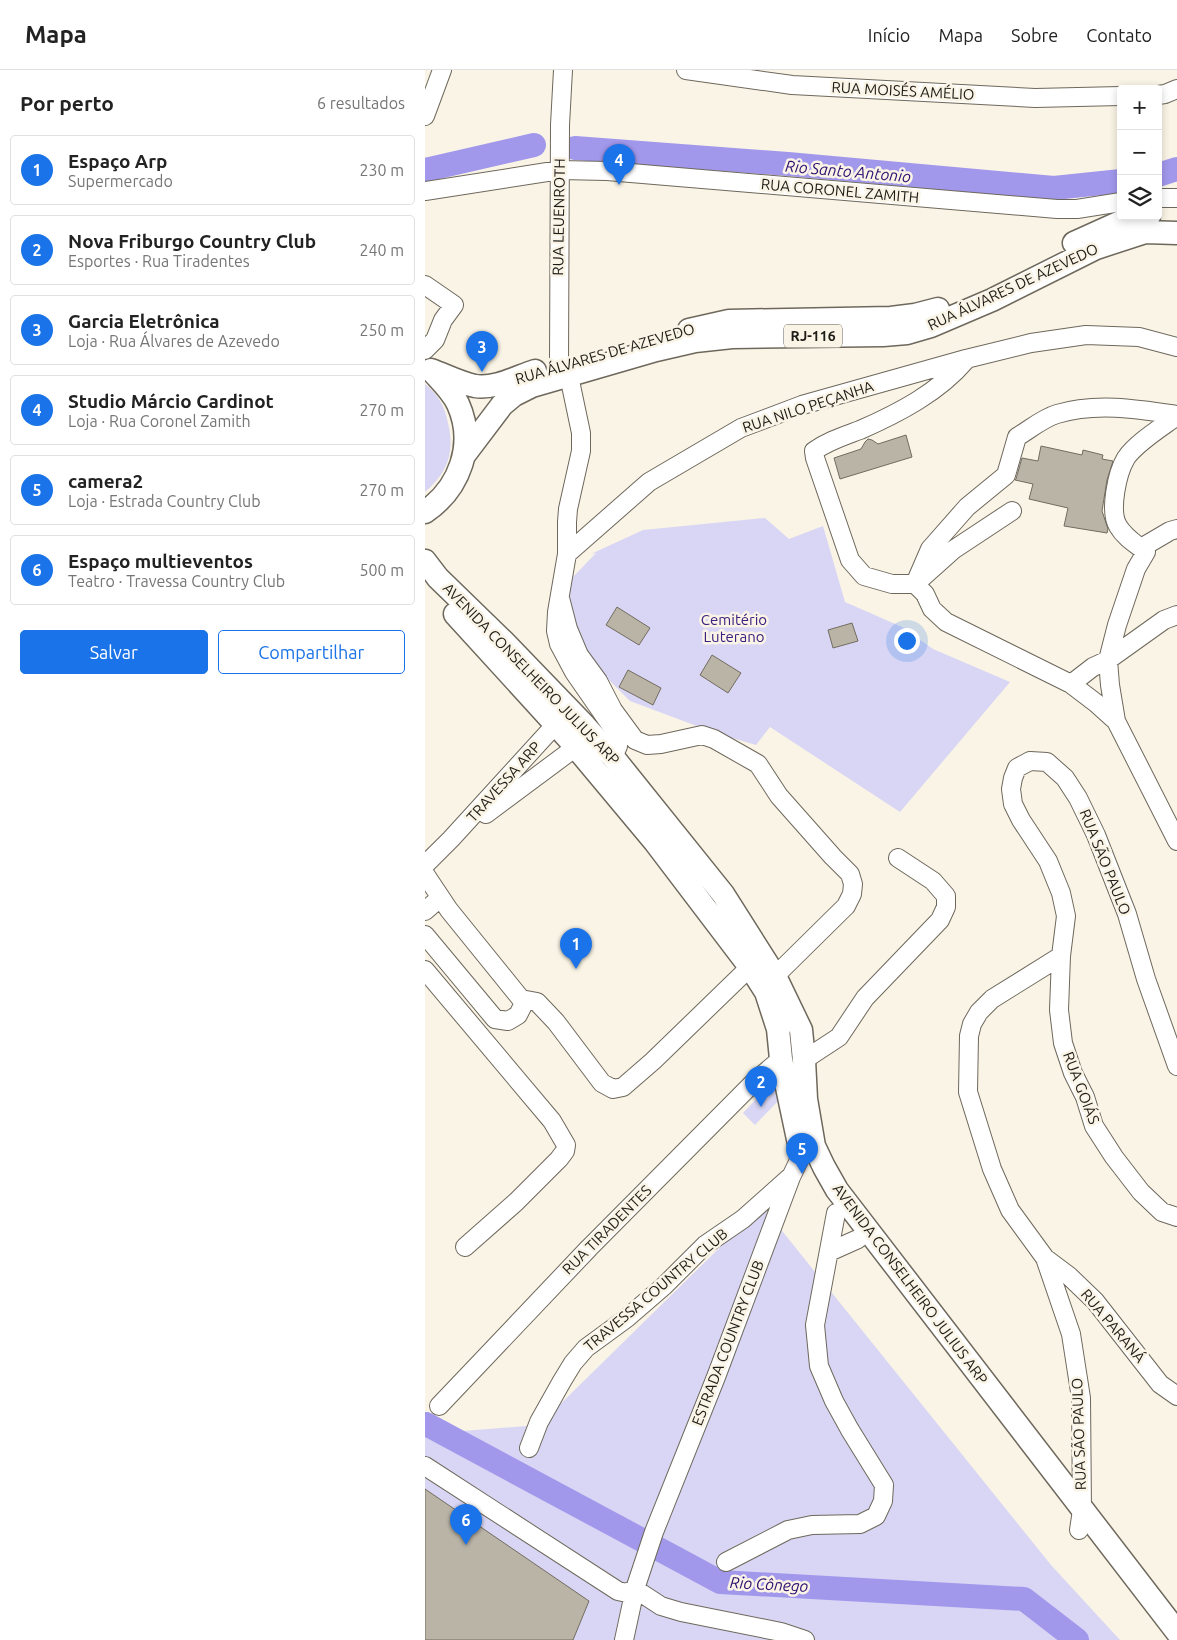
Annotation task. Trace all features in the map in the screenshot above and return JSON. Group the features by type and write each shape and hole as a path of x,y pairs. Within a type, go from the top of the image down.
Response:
{"main road":[{"path":"1162,216 1177,218"},
{"name":"RUA ÁLVARES DE AZEVEDO","path":"465,454 502,405 514,395 564,370 701,326 729,321 891,318 915,315 942,308 1094,233 1125,220"},
{"name":"RUA ÁLVARES DE AZEVEDO","path":"427,362 468,384 483,386 695,341 732,337 883,336 907,333 931,326 992,300 1096,248 1145,232 1177,233"},
{"name":"RJ-116","path":"425,512 449,491 462,467 465,454 465,430 460,410 447,388 427,362"},
{"name":"AVENIDA CONSELHEIRO JULIUS ARP","path":"425,561 438,578 563,702 613,757 723,894 775,976 801,1030 805,1060 806,1099 815,1146 837,1190 1081,1520 1167,1640"},
{"name":"AVENIDA CONSELHEIRO JULIUS ARP","path":"425,583 576,746 655,842 749,967 766,992 778,1029 781,1059 802,1154 818,1184 857,1238 1081,1520 1177,1632"}],"street":[{"path":"425,116 442,70"},
{"name":"RUA LEUENROTH","path":"563,70 560,163 564,370"},
{"name":"RUA MOISÉS AMÉLIO","path":"686,70 761,75 793,85 1035,98 1117,96"},
{"name":"RUA CORONEL ZAMITH","path":"425,191 560,163 607,170 1057,210 1117,203"},
{"path":"1162,198 1177,198"},
{"path":"425,285 454,305 443,320 427,362"},
{"name":"RUA NILO PEÇANHA","path":"567,554 649,482 741,428 802,405 966,359 1031,343 1086,335 1139,337 1177,347"},
{"path":"966,359 953,374 908,407 860,430 825,443 815,451 815,458 850,560 864,576 892,584 915,584 953,550 1013,511"},
{"path":"564,370 581,433 581,451 568,509 567,554 561,598 557,612 556,631 559,644 574,672 617,734 618,746 613,757"},
{"path":"915,584 930,549 967,508 1006,475 1017,437 1056,414 1087,408 1129,408 1177,416"},
{"path":"1177,416 1147,438 1126,458 1117,483 1114,503 1117,524 1130,541 1147,552 1136,569 1117,625 1108,660 1116,721 1177,842"},
{"path":"1141,548 1177,529"},
{"path":"915,584 925,594 932,609 946,622 1071,684 1116,721"},
{"path":"561,598 568,629 579,655 598,681 613,710 635,740 640,744 654,744 702,735 714,739 758,764 779,796 850,874 853,884 852,894 846,906 775,976"},
{"path":"1071,684 1093,667 1108,660 1164,620 1177,615"},
{"name":"TRAVESSA ARP","path":"425,865 557,724"},
{"name":"TRAVESSA ARP","path":"451,839 576,746"},
{"name":"RUA SÃO PAULO","path":"1081,1520 1081,1398 1071,1334 1045,1258 1010,1210 992,1169 968,1092 969,1036 972,1024 979,1012 992,999 1061,956 1066,916 1061,893 1047,861 1013,804 1011,789 1013,778 1017,768 1030,761 1047,762 1065,778 1078,798 1096,835 1127,914 1146,978 1177,1066"},
{"path":"805,1060 839,1037 865,998 940,920 945,907 946,896 933,881 898,858"},
{"path":"425,874 440,898 521,999 523,1005 521,1011 508,1021 500,1021 490,1014 425,935"},
{"path":"425,911 440,898"},
{"name":"RUA GOIÁS","path":"1061,956 1059,1010 1063,1043 1073,1073 1085,1097 1094,1126 1114,1157 1141,1192 1162,1212 1177,1217"},
{"path":"521,999 537,1002 557,1022 602,1082 613,1089 623,1087 653,1061 749,967"},
{"path":"425,970 552,1121 566,1144 565,1151 559,1159 516,1202 465,1247"},
{"path":"472,1025 490,1014"},
{"name":"RUA TIRADENTES","path":"439,1406 589,1248 754,1082 781,1059"},
{"name":"ESTRADA COUNTRY CLUB","path":"624,1640 643,1561 716,1377 791,1176 802,1154"},
{"name":"TRAVESSA COUNTRY CLUB","path":"529,1448 539,1422 562,1381 573,1363 586,1348 627,1318 664,1286 705,1245 743,1219 791,1176"},
{"path":"726,1562 788,1530 812,1525 860,1524 876,1516 883,1501 884,1484 838,1409 819,1366 815,1325 837,1212"},
{"path":"829,1252 857,1238"},
{"name":"RUA PARANÁ","path":"1045,1258 1069,1276 1095,1300 1160,1384 1177,1396"},
{"path":"425,1466 618,1591 627,1593 635,1589 661,1606 681,1612 781,1632 805,1640"}],"green space":[{"path":"425,384 434,392 443,406 451,443 448,461 444,469 425,492"},
{"name":"Cemitério Luterano","path":"765,518 789,539 823,526 845,602 902,627 933,649 1010,682 900,812 770,727 756,745 718,734 630,701 588,659 565,611 572,578 596,553 591,554 643,530"},
{"path":"776,1078 778,1101 755,1125 743,1113"},
{"path":"762,1206 1051,1565 1120,1640 425,1640 425,1434 539,1425"}],"building":[{"path":"906,435 912,457 840,479 834,458 861,449 868,439 878,444"},
{"path":"1041,446 1082,455 1083,450 1103,455 1102,459 1113,461 1107,480 1102,511 1108,529 1107,533 1064,526 1068,508 1029,499 1033,484 1015,480 1022,458 1038,461"},
{"path":"617,607 650,628 639,645 606,625"},
{"path":"852,623 858,641 833,648 828,630"},
{"path":"712,655 741,673 728,693 700,675"},
{"path":"628,670 661,688 653,705 619,687"},
{"path":"425,1489 589,1601 573,1640 425,1640"}],"waterway":[{"name":"Rio Santo Antonio","path":"425,170 534,145"},
{"name":"Rio Santo Antonio","path":"575,148 788,164 1054,188 1117,181"},
{"name":"Rio Santo Antonio","path":"1162,174 1177,169"},
{"name":"Rio Cônego","path":"426,1424 720,1582 1024,1599 1077,1640"}],"place":[{"name":"Studio Márcio Cardinot","path":"619,185"},
{"name":"Garcia Eletrônica","path":"482,372"},
{"name":"Espaço Arp","path":"576,969"},
{"name":"Nova Friburgo Country Club","path":"761,1107"},
{"name":"camera2","path":"802,1174"},
{"name":"Espaço multieventos","path":"466,1545"}]}
